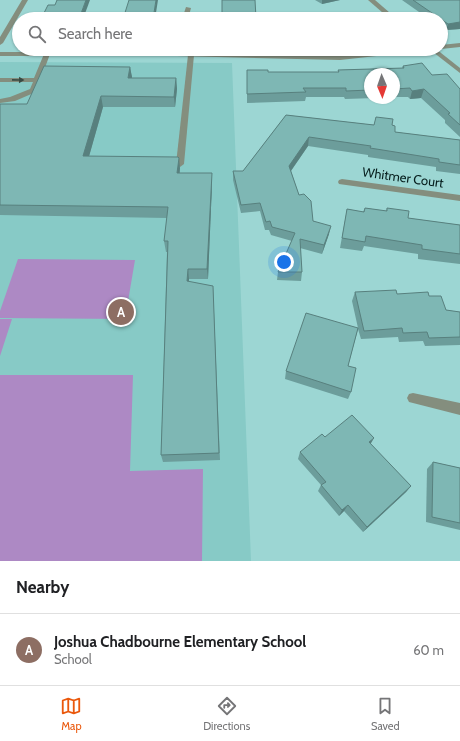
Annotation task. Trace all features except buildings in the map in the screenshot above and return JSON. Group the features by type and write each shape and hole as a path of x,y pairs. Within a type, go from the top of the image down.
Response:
{"street":[{"path":"18,12 25,0"},
{"path":"371,0 386,12"},
{"path":"187,12 188,8"},
{"path":"0,43 12,22"},
{"path":"448,46 460,45"},
{"path":"0,54 12,54"},
{"path":"0,100 12,99 33,90 46,56"},
{"path":"180,164 192,56"},
{"path":"241,56 340,58 358,56"},
{"path":"441,56 460,71"},
{"path":"0,80 37,80"},
{"name":"Whitmer Court","path":"342,182 460,198"},
{"path":"413,398 460,408"}],"shaded area":[{"path":"0,62 232,63 251,561 0,561"},
{"path":"18,259 135,260 125,319 0,318 0,311"},
{"path":"0,319 12,319 0,356"},
{"path":"0,375 133,375 130,471 203,469 202,561 0,561"}],"place":[{"name":"Joshua Chadbourne Elementary School","path":"121,312"}]}
